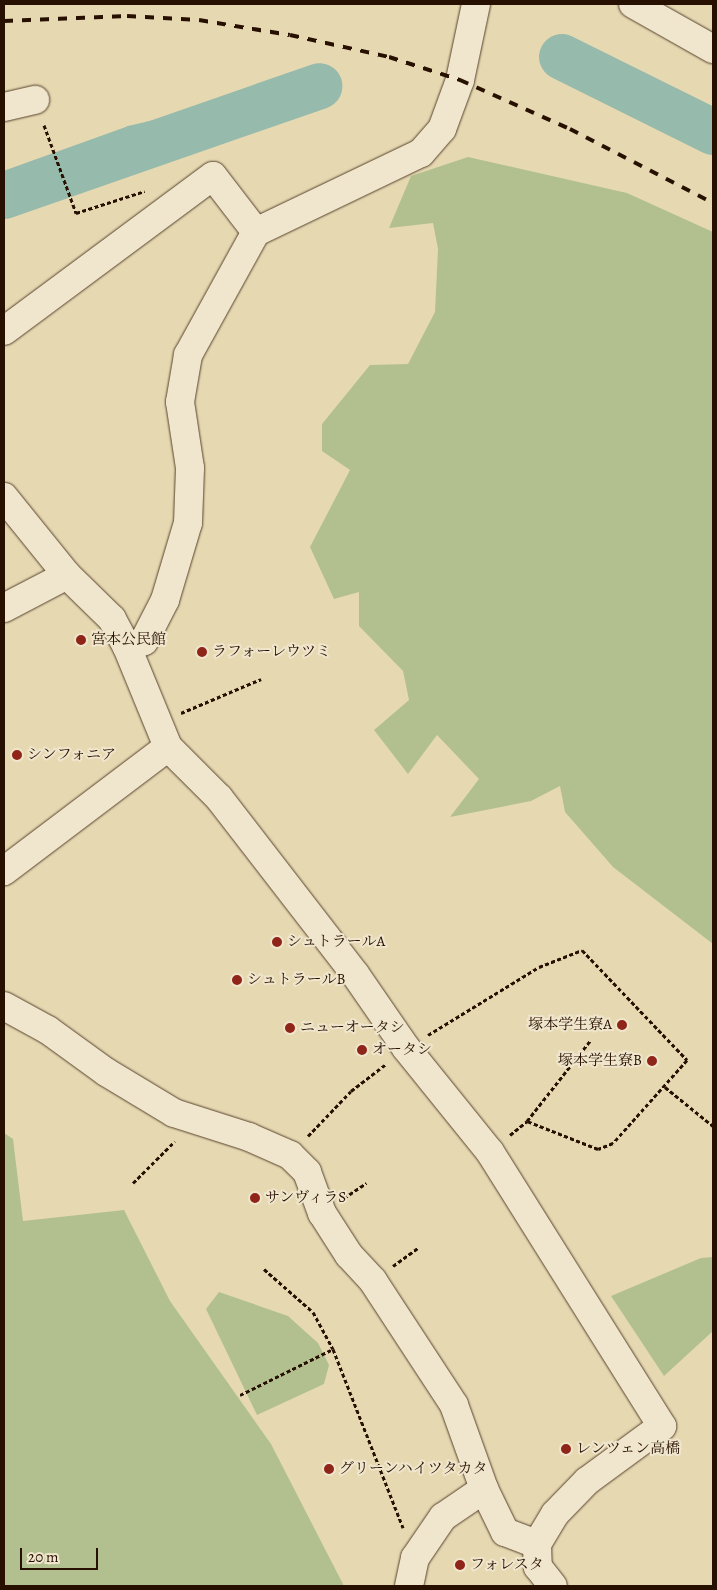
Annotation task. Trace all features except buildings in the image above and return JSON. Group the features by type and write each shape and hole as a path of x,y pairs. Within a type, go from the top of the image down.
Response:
{"street":[{"path":"127,647 144,641 165,600 188,523 190,468 180,402 188,355 256,232 421,153 442,129 460,80 476,4"},
{"path":"633,4 713,49"},
{"path":"4,107 35,100"},
{"path":"4,331 214,176 256,232"},
{"path":"4,497 67,575 112,619 127,647 163,735 219,798 356,974 406,1048 490,1152 662,1426 587,1481 555,1514 537,1544 538,1567 553,1586"},
{"path":"4,608 67,575"},
{"path":"4,871 163,735"},
{"path":"4,1006 48,1030 106,1072 165,1108 290,1155 307,1172 322,1213 349,1255 384,1296 454,1405 484,1489 506,1532 537,1544"},
{"path":"409,1586 415,1558 443,1517 484,1489"}],"path":[{"path":"52,148 76,213 150,189"},
{"path":"163,735 261,679"},
{"path":"290,1155 351,1092 406,1048 539,966 582,950 687,1060 666,1087 613,1143 598,1149 527,1121"},
{"path":"490,1152 527,1121 590,1041"},
{"path":"666,1087 713,1126"},
{"path":"133,1183 197,1119"},
{"path":"264,1269 312,1312 333,1349 415,1558"},
{"path":"240,1396 333,1349"}],"green space":[{"path":"468,157 627,193 713,232 713,944 613,867 565,812 560,786 531,801 450,817 479,779 437,735 408,774 374,730 409,700 403,671 359,626 359,592 334,599 310,547 350,470 322,451 322,424 370,365 408,364 435,312 438,249 433,223 389,228 411,176"},
{"path":"4,1133 13,1139 23,1221 124,1210 170,1301 271,1444 344,1586 4,1586"},
{"path":"713,1257 713,1331 664,1376 611,1296 701,1258"},
{"path":"219,1292 288,1316 318,1343 329,1365 324,1384 257,1415 206,1309"}],"waterway":[{"path":"562,57 713,132"},
{"path":"4,175 129,130 319,86"},
{"path":"4,196 319,86"}],"railway":[{"path":"4,21 127,16 199,20 290,35 389,57 460,80 570,129 713,203"}],"place":[{"name":"宮本公民館","path":"81,640"},
{"name":"ラフォーレウツミ","path":"202,652"},
{"name":"シンフォニア","path":"17,755"},
{"name":"シュトラールA","path":"277,942"},
{"name":"シュトラールB","path":"237,980"},
{"name":"塚本学生寮A","path":"622,1025"},
{"name":"ニューオータシ","path":"290,1028"},
{"name":"オータシ","path":"362,1050"},
{"name":"塚本学生寮B","path":"652,1061"},
{"name":"サンヴィラS","path":"255,1198"},
{"name":"レンツェン高橋","path":"566,1449"},
{"name":"グリーンハイツタカタ","path":"329,1469"},
{"name":"フォレスタ","path":"460,1565"}]}
